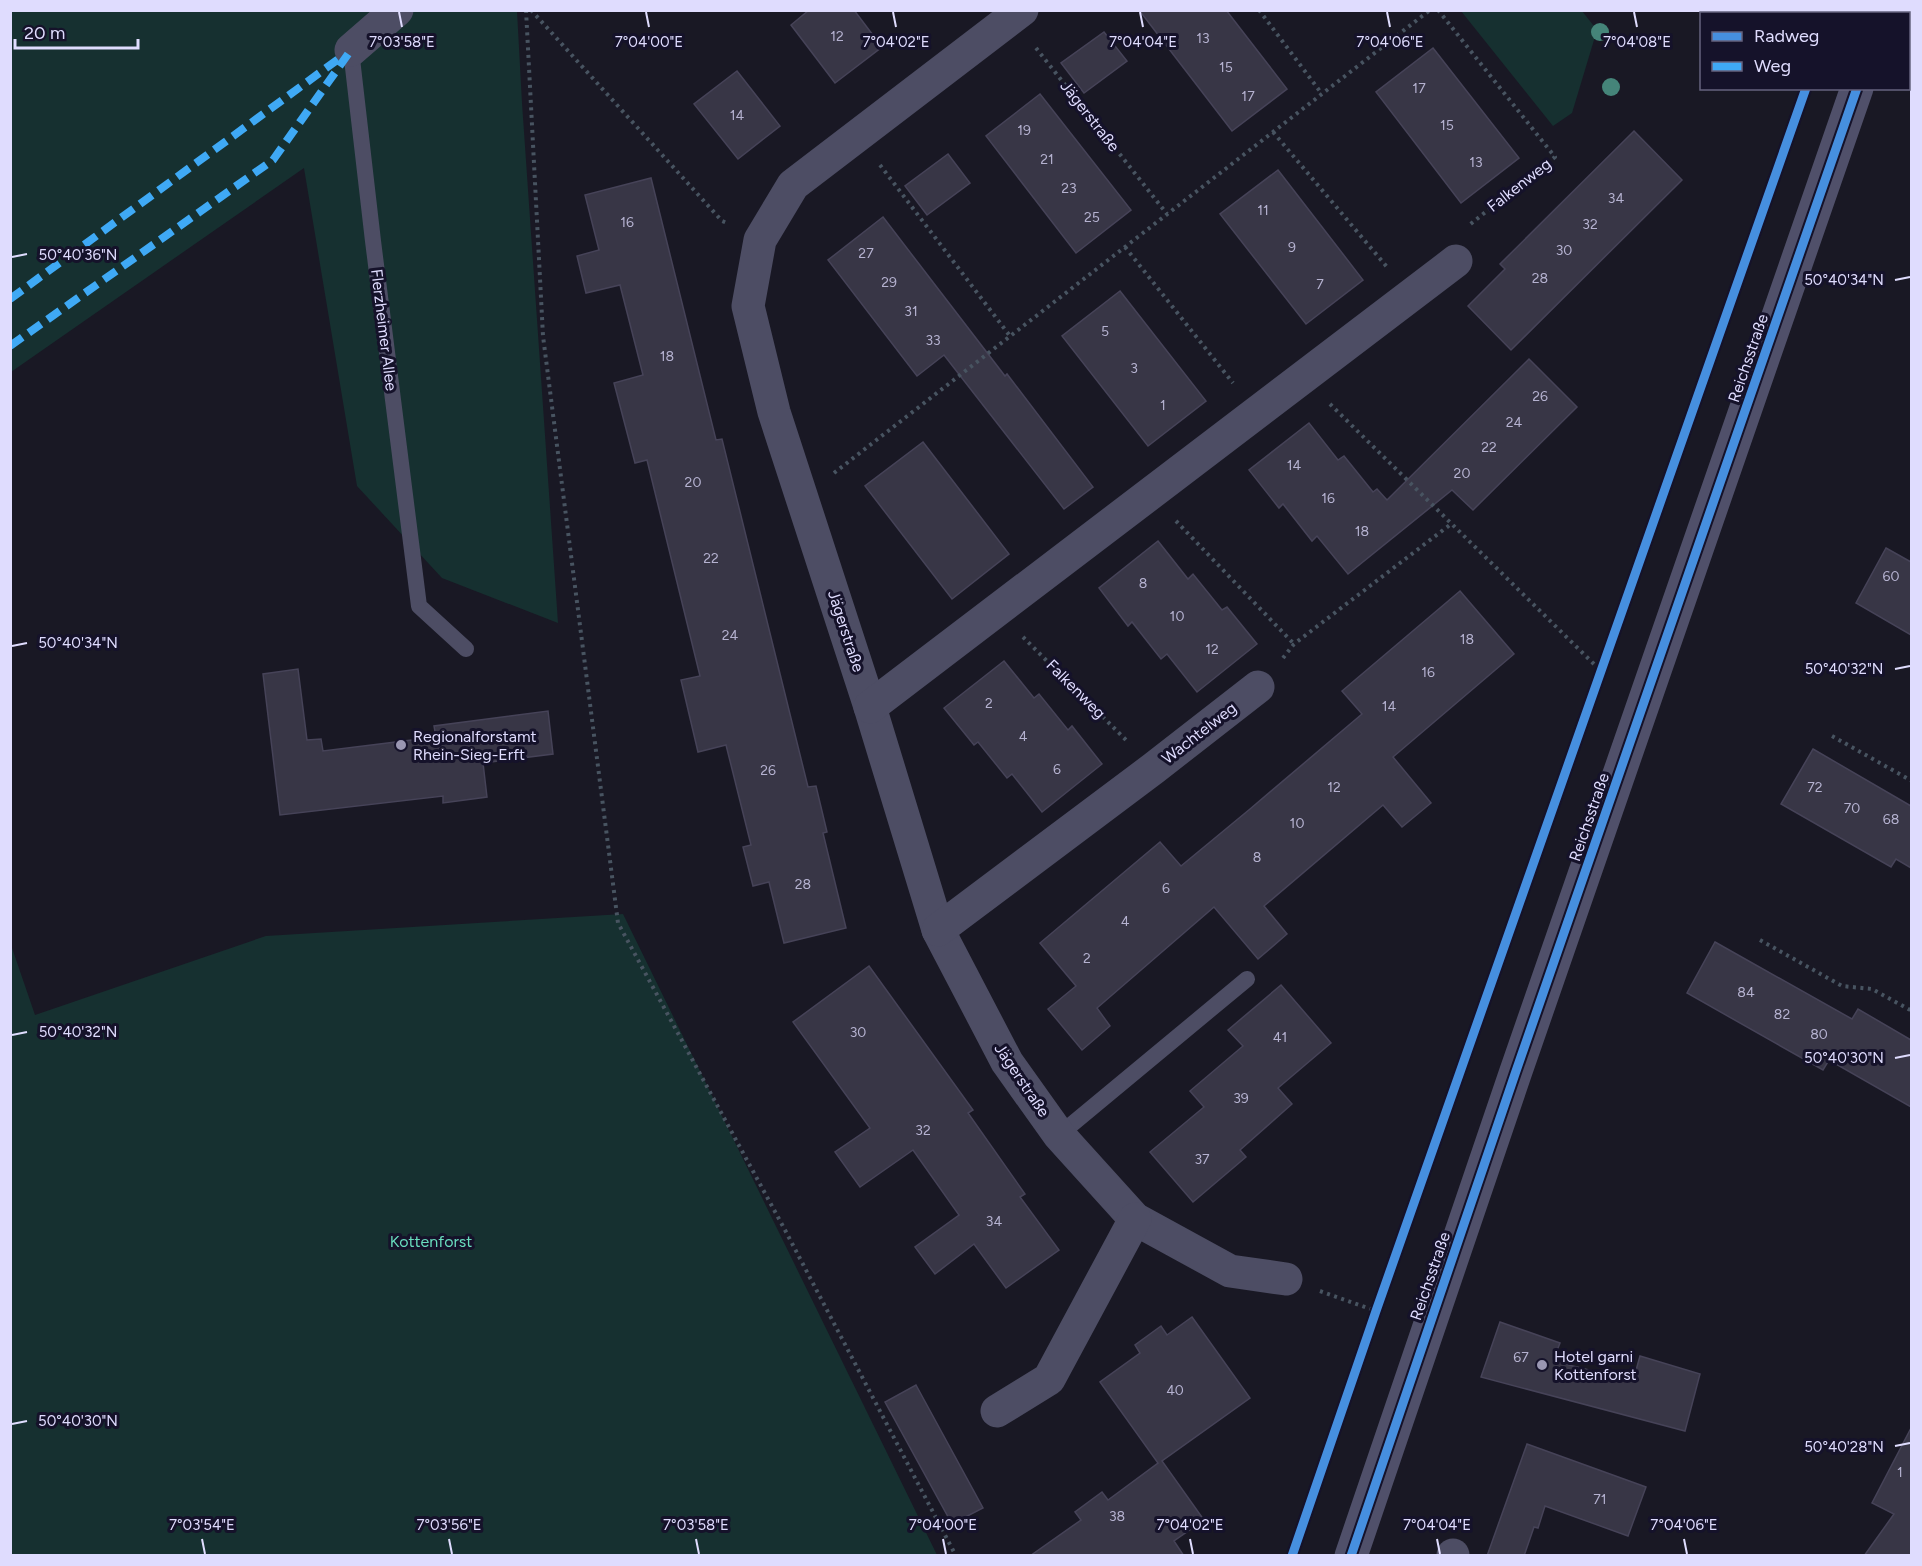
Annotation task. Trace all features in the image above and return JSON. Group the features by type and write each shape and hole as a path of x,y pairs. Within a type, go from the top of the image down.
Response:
{"main road":[{"name":"Reichsstraße","path":"1351,1556 1523,1051 1856,90"}],"street":[{"name":"Flerzheimer Allee","path":"351,50 397,10"},
{"name":"Jägerstraße","path":"1017,14 794,185 760,240 748,306 774,412 870,707 938,930 1007,1062 1059,1135 1135,1219 1230,1271 1286,1279"},
{"path":"870,707 1456,261"},
{"name":"Wachtelweg","path":"938,930 1258,687"},
{"path":"997,1411 1049,1379 1135,1219"}],"lane":[{"name":"Flerzheimer Allee","path":"351,50 419,606 466,649"},
{"name":"Jägerstraße","path":"1059,1135 1246,979"}],"path":[{"path":"526,10 543,336 618,923 785,1230 956,1556"},
{"path":"531,10 722,221 760,240"},
{"path":"1259,10 1322,94"},
{"path":"802,498 1430,10"},
{"path":"1273,132 1411,296"},
{"path":"858,136 1010,336"},
{"path":"1125,247 1257,413"},
{"path":"1304,378 1601,671"},
{"path":"1151,494 1294,644"},
{"path":"1258,687 1294,644 1451,524"},
{"path":"1832,736 1911,781"},
{"path":"1760,940 1842,986 1872,988 1911,1011"},
{"path":"1286,1279 1376,1311"}],"green space":[{"path":"11,11 517,11 558,623 442,578 357,486 304,168 11,372"},
{"path":"1461,11 1582,11 1597,30 1572,113 1553,126"},
{"name":"Kottenforst","path":"623,914 937,1555 11,1555 11,945 35,1015 266,936"}],"building":[{"path":"809,10 854,10 882,47 835,83 791,25"},
{"path":"1139,10 1226,10 1287,89 1232,131"},
{"path":"1104,32 1127,61 1084,93 1061,63"},
{"path":"1433,48 1519,158 1461,203 1376,92"},
{"path":"737,71 780,126 738,159 694,104"},
{"path":"1040,94 1131,210 1076,253 986,136"},
{"path":"1634,131 1682,180 1511,350 1468,306 1505,269 1500,264"},
{"path":"948,154 970,183 927,215 905,186"},
{"path":"1278,170 1363,280 1306,324 1220,214"},
{"path":"651,178 716,440 722,439 808,787 816,786 827,832 823,833 846,928 784,943 769,882 753,886 743,847 751,845 726,745 698,752 681,680 700,676 647,460 635,463 614,383 643,375 620,285 586,293 577,256 599,250 585,195"},
{"path":"883,217 1093,487 1064,509 944,355 917,376 828,260"},
{"path":"1120,291 1206,401 1148,446 1062,336"},
{"path":"1529,359 1577,407 1473,510 1452,490 1348,574 1317,536 1312,541 1283,504 1279,508 1249,470 1309,423 1338,460 1344,456 1373,492 1377,489 1387,500"},
{"path":"923,442 1009,554 952,599 865,486"},
{"path":"1158,541 1188,579 1193,574 1222,610 1227,607 1257,644 1197,692 1167,654 1161,659 1132,622 1128,626 1099,588"},
{"path":"1886,548 1911,562 1911,635 1856,603"},
{"path":"1460,591 1514,654 1393,757 1431,803 1402,827 1383,805 1264,906 1287,934 1258,959 1214,907 1097,1008 1110,1026 1082,1050 1048,1009 1076,986 1040,943 1160,842 1181,866 1250,809 1362,714 1342,691"},
{"path":"1004,661 1034,698 1039,694 1068,730 1072,726 1102,764 1042,812 1012,774 1007,778 978,742 974,745 944,708"},
{"name":"Regionalforstamt Rhein-Sieg-Erft","path":"298,669 307,740 321,739 323,751 436,737 434,726 548,711 553,754 483,763 487,797 443,803 443,796 280,815 263,674"},
{"path":"1813,749 1911,806 1911,868 1896,859 1891,867 1781,804"},
{"path":"1715,942 1852,1019 1858,1009 1911,1040 1911,1107 1829,1060 1823,1070 1687,993"},
{"path":"869,966 973,1110 968,1113 1025,1194 1020,1197 1059,1250 1006,1288 974,1244 935,1274 915,1247 959,1215 913,1150 860,1187 835,1152 870,1128 793,1022"},
{"path":"1281,985 1331,1043 1278,1088 1292,1104 1240,1150 1246,1157 1193,1202 1150,1152 1204,1107 1190,1091 1243,1046 1228,1030"},
{"path":"1192,1317 1250,1398 1162,1461 1204,1520 1174,1541 1184,1556 1030,1556 1081,1520 1075,1512 1102,1492 1108,1500 1158,1463 1100,1382 1140,1353 1135,1345 1161,1326 1167,1335"},
{"path":"1500,1322 1560,1343 1553,1361 1633,1381 1640,1356 1700,1374 1685,1431 1481,1377"},
{"path":"916,1385 983,1508 952,1524 885,1402"},
{"path":"1911,1428 1911,1556 1864,1556 1894,1514 1872,1503"},
{"path":"1527,1444 1646,1487 1628,1536 1545,1506 1538,1528 1534,1527 1524,1556 1487,1556"}],"marked path":[{"path":"10,346 273,160 351,50"},
{"path":"10,299 344,55"}],"cycle path":[{"path":"1292,1556 1805,90"},
{"path":"1351,1556 1515,1074 1856,90"}],"place":[{"name":"Regionalforstamt Rhein-Sieg-Erft","path":"401,745"},
{"name":"Hotel garni Kottenforst","path":"1542,1365"}]}
